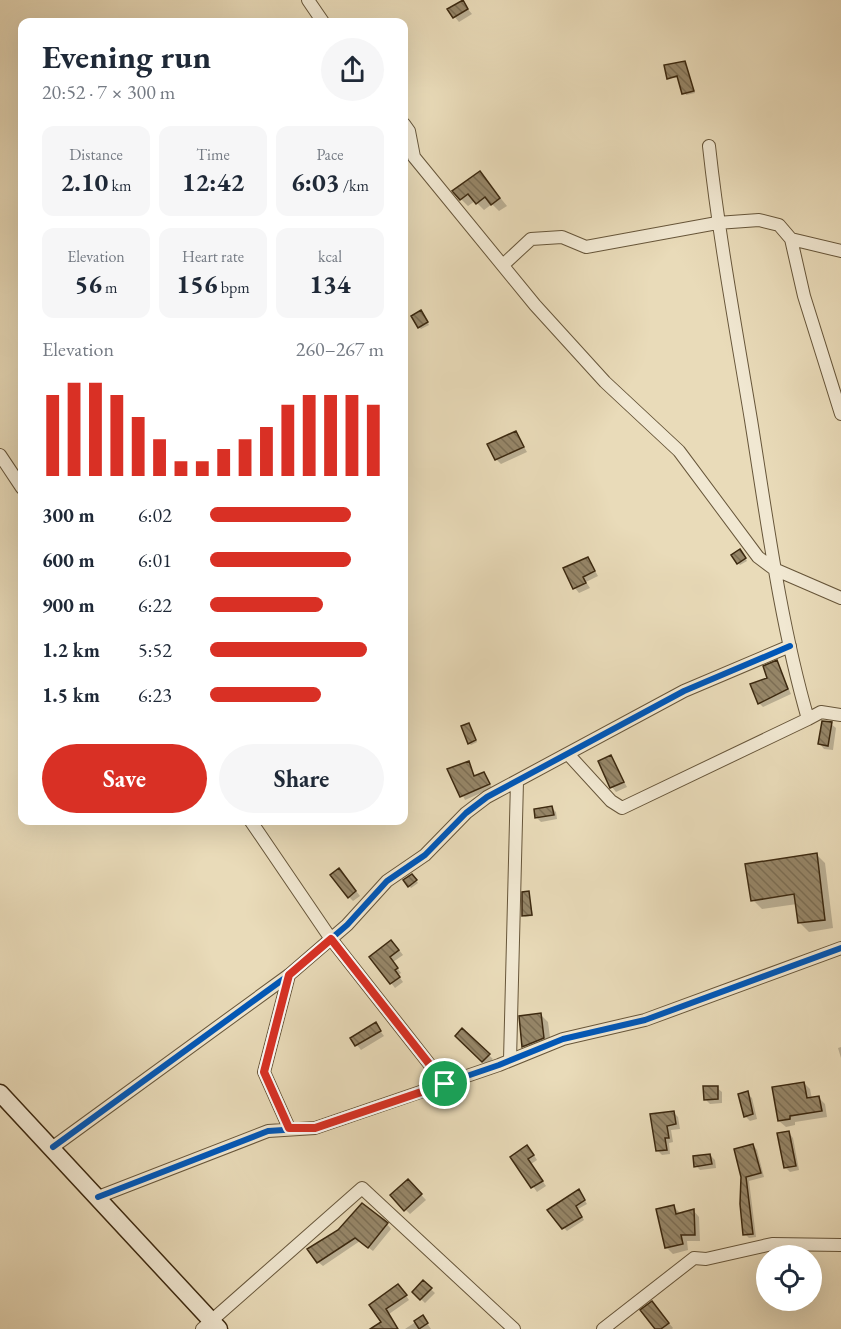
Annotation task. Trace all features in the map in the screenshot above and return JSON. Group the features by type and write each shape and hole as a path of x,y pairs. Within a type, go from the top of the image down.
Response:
{"street":[{"path":"308,0 320,18"},
{"path":"408,129 414,157 503,265 605,382 679,451 758,557 774,569 841,598"},
{"path":"709,146 717,223 774,569 796,668 798,689 808,718"},
{"path":"503,265 531,239 562,237 586,247 614,240 668,234 717,223 759,220 779,225 791,239 804,296 841,414"},
{"path":"791,239 841,251"},
{"path":"0,455 18,482"},
{"path":"53,1148 289,975 331,939 387,881 425,855 466,813 487,797 692,687 790,646"},
{"path":"568,754 611,801 622,808 821,712 841,715"},
{"path":"510,1060 517,781"},
{"path":"253,825 331,939 445,1084"},
{"path":"98,1197 268,1131 315,1128 445,1084 563,1039 645,1020 841,948"},
{"path":"289,975 264,1072 289,1128"},
{"path":"0,1093 98,1197 211,1326 362,1188 514,1329"},
{"path":"603,1329 694,1258 706,1259 772,1244 841,1245"}],"building":[{"path":"463,0 468,9 453,18 447,9"},
{"path":"685,61 694,91 682,94 677,76 667,79 664,65"},
{"path":"480,171 500,198 491,205 485,197 476,204 468,194 460,200 452,191"},
{"path":"421,310 428,322 418,328 411,316"},
{"path":"516,431 524,447 495,460 487,444"},
{"path":"740,549 746,558 737,564 731,555"},
{"path":"588,557 595,571 583,577 586,583 573,589 563,568"},
{"path":"777,660 788,689 758,704 750,684 767,678 763,666"},
{"path":"822,721 832,722 828,746 818,744"},
{"path":"469,723 476,740 468,744 461,726"},
{"path":"611,755 624,782 610,788 598,761"},
{"path":"469,761 474,776 484,772 490,784 460,797 447,769"},
{"path":"552,806 554,815 535,818 534,809"},
{"path":"817,853 825,920 798,923 794,894 751,901 745,864"},
{"path":"339,868 356,891 348,898 330,875"},
{"path":"412,874 417,880 408,887 403,880"},
{"path":"529,891 532,915 522,916 522,892"},
{"path":"391,940 399,950 390,957 398,968 395,970 400,977 390,984 369,957"},
{"path":"541,1013 544,1038 522,1047 519,1016"},
{"path":"376,1022 381,1031 355,1046 350,1038"},
{"path":"462,1028 490,1054 482,1062 455,1036"},
{"path":"804,1082 807,1098 819,1096 822,1111 790,1116 790,1119 778,1121 772,1087"},
{"path":"703,1086 718,1086 718,1099 704,1100"},
{"path":"748,1091 753,1114 744,1117 738,1094"},
{"path":"674,1111 676,1124 667,1126 669,1138 665,1138 667,1150 656,1151 650,1114"},
{"path":"789,1131 796,1166 784,1168 777,1133"},
{"path":"753,1144 761,1173 746,1177 753,1234 743,1235 740,1204 741,1177 734,1149"},
{"path":"527,1145 534,1155 528,1159 543,1181 531,1188 510,1157"},
{"path":"710,1154 712,1164 694,1167 693,1156"},
{"path":"408,1179 422,1194 404,1211 390,1195"},
{"path":"579,1189 585,1200 576,1206 582,1217 562,1229 547,1210"},
{"path":"362,1203 388,1223 368,1248 355,1238 317,1263 307,1249 338,1230"},
{"path":"674,1205 676,1214 694,1209 695,1235 681,1235 683,1244 665,1248 656,1209"},
{"path":"423,1280 432,1288 420,1300 412,1292"},
{"path":"398,1284 407,1295 386,1309 398,1329 370,1329 381,1322 369,1305"},
{"path":"652,1301 669,1323 661,1329 655,1329 640,1310"},
{"path":"423,1315 428,1323 419,1329 414,1321"}],"cycle path":[{"path":"53,1147 289,975 347,925 387,881 425,855 466,813 487,797 684,691 790,646"},
{"path":"98,1197 268,1131 315,1128 499,1065 563,1039 645,1020 841,948"}],"route":[{"path":"331,939 445,1084 315,1128 289,1128 264,1072 289,975 331,939"}]}
